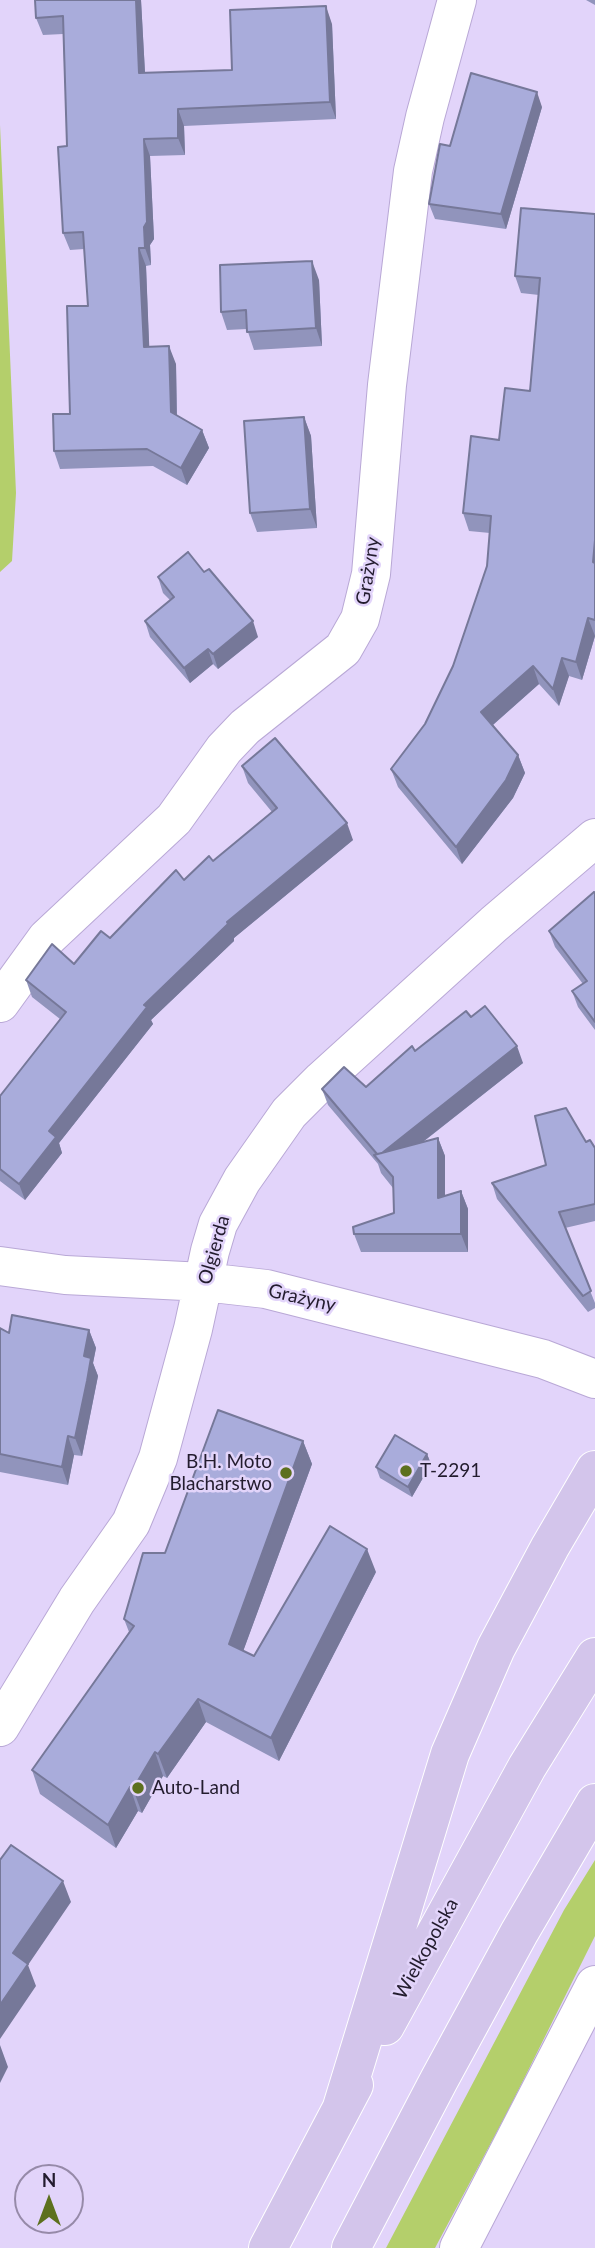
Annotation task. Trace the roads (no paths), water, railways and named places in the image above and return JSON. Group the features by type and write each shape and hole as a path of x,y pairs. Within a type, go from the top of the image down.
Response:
{"main road":[{"path":"342,2107 450,1754 496,1648 595,1470"},
{"name":"Wielkopolska","path":"268,2248 419,1961 527,1766 595,1657"},
{"path":"351,2248 506,1957 595,1804"}],"street":[{"name":"Grażyny","path":"0,1003 47,938 174,819 224,749 245,727 343,649 359,619 371,574 387,385 413,171 457,0"},
{"name":"Olgierda","path":"0,1727 77,1600 131,1523 158,1458 218,1224 242,1180 289,1113 322,1080 484,932 595,838"},
{"name":"Grażyny","path":"0,1266 65,1275 204,1282 266,1289 544,1359 595,1379"},
{"path":"459,2248 595,1985"}],"place":[{"name":"T-2291","path":"406,1471"},
{"name":"B.H. Moto Blacharstwo","path":"286,1473"},
{"name":"Auto-Land","path":"138,1788"}]}
